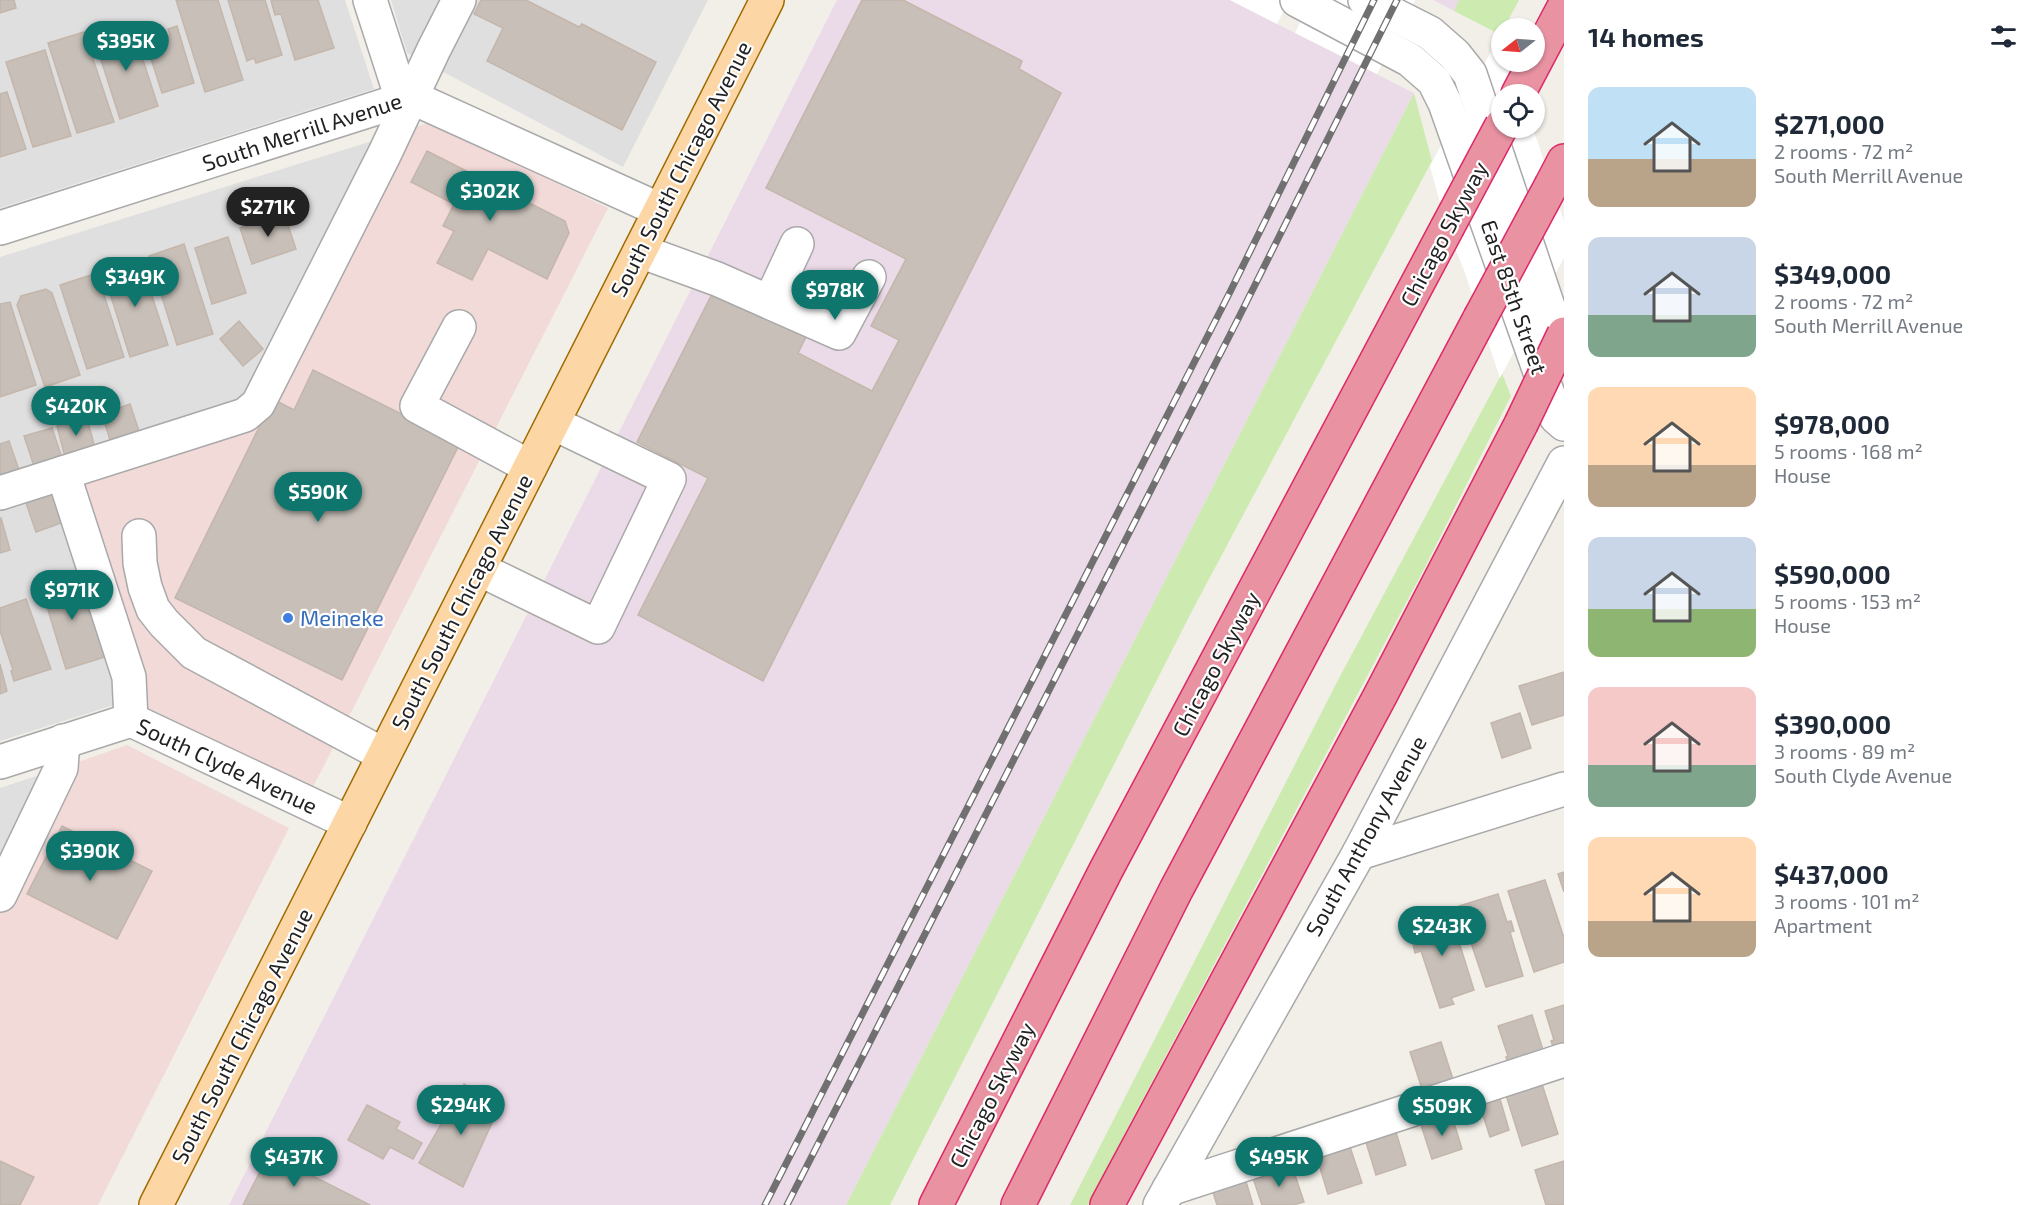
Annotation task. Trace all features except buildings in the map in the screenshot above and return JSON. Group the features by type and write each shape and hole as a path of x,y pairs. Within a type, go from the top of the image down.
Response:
{"highway":[{"path":"1524,84 1564,7"},
{"name":"Chicago Skyway","path":"936,1205 1106,870 1495,138"},
{"path":"1018,1205 1176,890 1558,173"},
{"path":"1107,1205 1380,696 1521,424 1564,334"}],"main road":[{"name":"South South Chicago Avenue","path":"156,1205 767,0"}],"street":[{"path":"370,0 406,98"},
{"path":"0,493 245,415 258,404 384,155 406,98 459,0"},
{"name":"East 85th Street","path":"1297,0 1410,60 1434,81 1445,103 1556,417 1564,424"},
{"name":"East 85th Street","path":"1365,0 1430,33 1455,56 1470,74 1564,354"},
{"name":"South Merrill Avenue","path":"0,228 406,98 660,210"},
{"path":"770,302 797,244"},
{"path":"640,250 717,279 839,333 869,277"},
{"path":"459,327 417,406 530,467"},
{"path":"479,569 598,627 669,480 552,423"},
{"name":"South Anthony Avenue","path":"1164,1197 1359,853 1564,464"},
{"path":"63,473 129,677 131,720"},
{"path":"139,536 140,563 153,609 194,652 384,755"},
{"name":"South Clyde Avenue","path":"0,762 131,720 350,823"},
{"path":"0,895 61,768 63,741"},
{"path":"1359,853 1564,789"},
{"path":"1164,1197 1564,1060"}],"shaded area":[{"path":"0,0 345,0 374,89 0,208"},
{"path":"391,0 708,0 623,167 407,53"},
{"path":"837,0 1230,0 1414,93 846,1205 229,1205"},
{"path":"1433,0 1459,0 1454,11"},
{"path":"431,122 608,208 311,791 130,700 63,473 245,415 385,137"},
{"path":"385,137 130,700 0,741 0,257"},
{"path":"127,745 289,828 98,1205 0,1205 0,895 61,768"},
{"path":"61,768 0,895 0,788"}],"green space":[{"path":"1459,0 1519,0 1509,18 1491,18 1491,30 1454,11"},
{"path":"1414,93 1432,161 1192,611 890,1205 846,1205"},
{"path":"1502,373 1511,396 1423,571 1088,1205 1070,1205 1337,682"}],"pier":[{"path":"1230,0 1289,0 1277,24"},
{"path":"1311,0 1415,0 1377,74 1295,33"},
{"path":"1491,52 1491,72 1515,72 1520,84 1491,84 1491,138 1536,138 1564,221 1564,258 1500,378 1465,273 1447,228 1430,166"}],"railway":[{"path":"765,1205 1229,294 1374,0"},
{"path":"787,1205 1238,319 1397,0"}],"place":[{"name":"Meineke","path":"288,618"}]}
